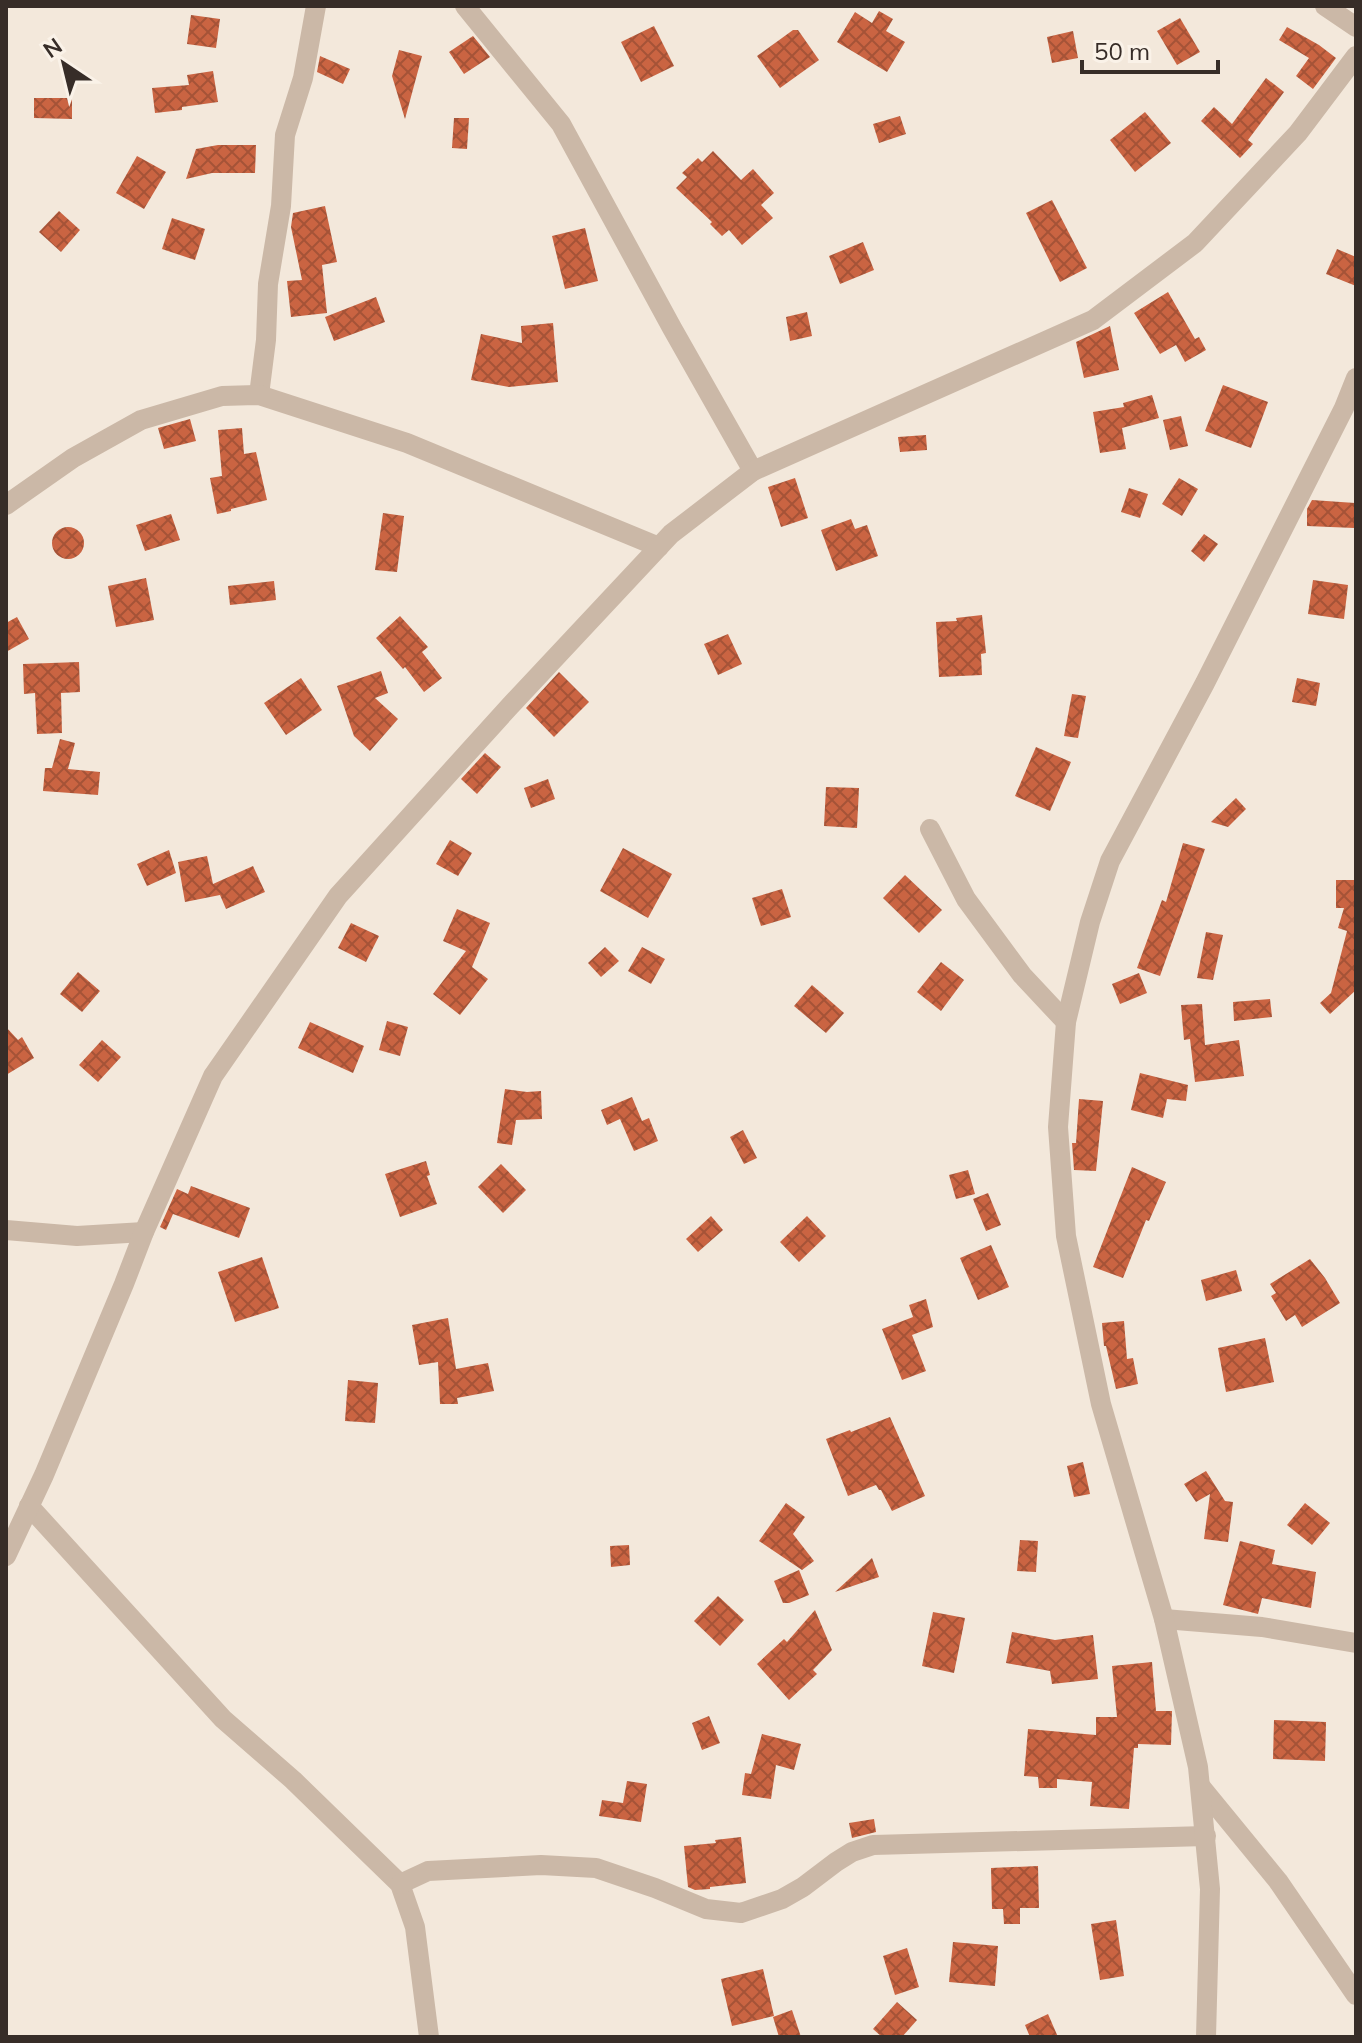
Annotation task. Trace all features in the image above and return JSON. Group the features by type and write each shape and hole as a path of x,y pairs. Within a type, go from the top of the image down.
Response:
{"street":[{"path":"259,395 266,340 268,284 281,206 285,135 303,78 316,6"},
{"path":"465,6 561,124 753,471"},
{"path":"1325,6 1356,27"},
{"path":"6,1556 44,1475 144,1232 213,1076 338,896 671,534 753,471 1093,320 1195,243 1298,133 1356,56"},
{"path":"1206,2037 1210,1889 1198,1767 1164,1619 1101,1404 1066,1236 1058,1127 1066,1022 1090,922 1110,861 1226,642 1344,408 1356,378"},
{"path":"8,497 141,420 222,396 259,395 407,443 659,547"},
{"path":"930,829 966,899 1022,975 1066,1022"},
{"path":"6,1230 77,1236 144,1232"},
{"path":"29,1506 223,1719 293,1780 400,1884 415,1927 429,2037"},
{"path":"1164,1619 1262,1627 1356,1643"},
{"path":"1200,1786 1278,1881 1356,1995"},
{"path":"400,1884 428,1871 541,1865 596,1868 706,1909 741,1913 782,1899 852,1852 873,1845 1206,1836"}],"building":[{"path":"879,11 893,19 886,31 905,42 887,72 837,42 855,12 872,23"},
{"path":"191,15 220,19 216,48 187,44"},
{"path":"1180,18 1200,52 1177,65 1157,31"},
{"path":"654,26 674,66 641,82 621,42"},
{"path":"1287,27 1336,58 1313,89 1296,76 1309,58 1279,40"},
{"path":"793,30 798,30 819,60 780,88 757,56"},
{"path":"1073,31 1078,58 1052,63 1047,37"},
{"path":"473,36 490,57 464,74 449,52"},
{"path":"399,50 422,56 405,119 392,76"},
{"path":"320,56 350,69 343,84 317,72"},
{"path":"213,71 218,102 155,113 152,88 189,85 187,75"},
{"path":"1266,78 1284,92 1248,140 1253,144 1240,158 1201,121 1214,107 1232,124"},
{"path":"34,98 72,98 72,119 34,118"},
{"path":"1145,112 1171,143 1135,172 1110,140"},
{"path":"900,116 906,134 879,143 873,124"},
{"path":"454,118 469,118 467,149 452,148"},
{"path":"218,145 256,145 255,173 212,173 186,179 196,149"},
{"path":"713,151 741,180 753,169 774,193 761,205 773,218 742,245 729,230 722,236 710,224 712,222 676,188 687,177 682,173 698,158 702,162"},
{"path":"137,156 166,172 144,209 116,193"},
{"path":"1052,200 1087,268 1060,282 1026,213"},
{"path":"325,206 337,262 322,265 327,313 291,317 287,281 302,280 291,227 293,213"},
{"path":"59,211 80,230 61,252 39,232"},
{"path":"172,218 205,229 195,260 162,249"},
{"path":"585,228 598,281 565,289 552,236"},
{"path":"863,242 874,270 840,284 829,256"},
{"path":"1337,249 1356,257 1356,286 1326,274"},
{"path":"1168,292 1195,339 1199,337 1206,350 1185,362 1176,345 1160,354 1134,313"},
{"path":"376,297 385,322 334,341 325,317"},
{"path":"807,312 812,336 790,341 786,317"},
{"path":"553,323 558,382 509,387 471,380 481,334 522,343 521,326"},
{"path":"1110,326 1119,370 1084,378 1076,342"},
{"path":"1223,385 1268,402 1251,448 1205,431"},
{"path":"1152,395 1159,418 1122,428 1126,449 1100,453 1093,412 1124,407 1123,403"},
{"path":"1181,416 1188,446 1170,450 1163,420"},
{"path":"190,419 196,441 164,449 158,428"},
{"path":"242,428 244,454 256,452 267,500 217,514 210,478 222,476 218,430"},
{"path":"926,435 927,450 900,452 898,437"},
{"path":"795,478 808,518 781,527 768,487"},
{"path":"1179,478 1198,489 1182,516 1162,504"},
{"path":"1129,488 1148,494 1140,518 1121,512"},
{"path":"1312,500 1355,503 1354,528 1307,526 1307,509"},
{"path":"383,513 404,516 397,572 375,570"},
{"path":"171,514 180,540 145,551 136,525"},
{"path":"851,519 855,529 867,525 878,556 836,571 821,530"},
{"path":"68,527 79,532 84,543 79,554 68,559 57,554 52,543 57,532"},
{"path":"1204,534 1218,544 1204,562 1191,551"},
{"path":"146,578 154,620 116,627 108,586"},
{"path":"1313,580 1348,585 1344,619 1308,614"},
{"path":"274,581 276,600 230,605 228,586"},
{"path":"982,615 986,653 981,654 982,675 939,677 936,622"},
{"path":"400,616 428,647 422,652 442,678 424,692 405,667 403,669 376,638"},
{"path":"17,617 29,639 6,652 6,623"},
{"path":"728,634 742,664 718,675 704,644"},
{"path":"79,662 80,692 61,693 62,733 37,734 35,693 24,694 23,664"},
{"path":"381,671 388,693 375,698 398,719 370,751 354,736 337,686"},
{"path":"559,672 589,702 554,737 526,708"},
{"path":"301,678 322,710 286,735 264,703"},
{"path":"1297,678 1320,683 1316,706 1292,702"},
{"path":"1072,694 1086,696 1078,738 1064,736"},
{"path":"60,739 75,743 68,769 100,772 98,795 43,791 45,768 52,768"},
{"path":"1036,747 1071,762 1050,811 1015,796"},
{"path":"485,753 501,767 477,794 461,779"},
{"path":"548,779 555,799 531,808 524,788"},
{"path":"826,787 859,788 857,828 824,826"},
{"path":"1236,798 1246,809 1228,827 1211,822"},
{"path":"450,840 472,853 458,876 436,864"},
{"path":"1183,843 1205,849 1160,976 1137,968 1162,900 1166,902"},
{"path":"623,848 672,874 648,918 600,891"},
{"path":"169,850 176,873 147,886 137,864"},
{"path":"207,856 213,884 253,866 265,892 226,909 220,895 185,902 178,862"},
{"path":"905,875 942,910 919,933 883,898"},
{"path":"1336,880 1356,880 1356,990 1330,1014 1320,1003 1331,993 1347,931 1338,928 1344,908 1336,908"},
{"path":"782,889 791,917 761,926 752,898"},
{"path":"457,909 490,923 472,967 488,979 460,1015 433,994 466,951 443,941"},
{"path":"351,923 379,936 366,962 338,948"},
{"path":"1206,932 1223,935 1213,980 1197,978"},
{"path":"605,947 619,961 601,977 588,963"},
{"path":"642,947 665,959 651,984 628,971"},
{"path":"941,962 964,980 941,1011 917,992"},
{"path":"78,972 100,991 82,1012 60,994"},
{"path":"1139,973 1147,993 1120,1004 1112,984"},
{"path":"812,985 844,1013 826,1033 794,1006"},
{"path":"1270,999 1272,1017 1234,1021 1233,1002"},
{"path":"1202,1004 1205,1045 1239,1040 1244,1076 1195,1082 1190,1039 1184,1040 1181,1005"},
{"path":"387,1021 408,1027 400,1056 379,1050"},
{"path":"310,1022 364,1046 353,1073 298,1048"},
{"path":"6,1027 18,1040 22,1037 34,1058 6,1075"},
{"path":"102,1040 121,1057 98,1082 79,1065"},
{"path":"1140,1073 1188,1085 1186,1101 1167,1099 1163,1118 1131,1110"},
{"path":"505,1089 541,1091 542,1119 516,1120 512,1145 497,1143"},
{"path":"632,1097 642,1121 649,1118 658,1141 634,1151 620,1119 607,1125 601,1110"},
{"path":"1079,1099 1103,1101 1096,1171 1074,1170 1072,1143 1076,1143"},
{"path":"743,1130 757,1158 744,1164 730,1137"},
{"path":"426,1161 430,1175 427,1176 437,1204 400,1217 385,1174"},
{"path":"501,1164 526,1190 503,1213 478,1187"},
{"path":"1132,1167 1166,1182 1149,1221 1146,1220 1123,1278 1093,1267"},
{"path":"968,1170 975,1194 956,1199 949,1175"},
{"path":"191,1186 250,1208 239,1238 173,1214 166,1230 160,1227 177,1189 188,1194"},
{"path":"988,1193 1001,1225 986,1231 973,1199"},
{"path":"711,1216 723,1230 698,1252 686,1239"},
{"path":"807,1216 826,1236 799,1262 780,1242"},
{"path":"991,1245 1009,1287 978,1300 960,1258"},
{"path":"262,1257 279,1308 235,1322 218,1272"},
{"path":"1310,1259 1340,1303 1302,1327 1295,1315 1286,1321 1271,1296 1276,1293 1270,1284"},
{"path":"1236,1270 1242,1291 1206,1301 1201,1280"},
{"path":"926,1299 933,1327 912,1335 926,1371 902,1380 882,1329 913,1317 909,1305"},
{"path":"448,1318 456,1369 488,1363 494,1391 457,1398 458,1404 440,1404 438,1362 419,1365 412,1325"},
{"path":"1124,1321 1127,1359 1133,1358 1138,1384 1116,1389 1104,1346 1102,1323"},
{"path":"1265,1338 1274,1382 1226,1392 1218,1348"},
{"path":"348,1380 378,1383 375,1423 345,1421"},
{"path":"890,1417 925,1496 892,1511 876,1485 848,1496 826,1439"},
{"path":"1083,1462 1090,1494 1074,1497 1067,1466"},
{"path":"1206,1471 1225,1501 1233,1502 1228,1542 1204,1539 1210,1494 1196,1502 1184,1484"},
{"path":"786,1503 805,1517 793,1534 814,1561 802,1570 759,1541"},
{"path":"1305,1503 1330,1523 1312,1545 1287,1525"},
{"path":"1020,1540 1038,1541 1036,1572 1017,1571"},
{"path":"1240,1541 1275,1550 1272,1564 1316,1572 1311,1608 1262,1598 1258,1614 1223,1605"},
{"path":"629,1545 630,1565 611,1567 610,1546"},
{"path":"872,1558 879,1577 835,1592"},
{"path":"799,1570 809,1595 783,1603 774,1581"},
{"path":"718,1596 744,1620 720,1646 694,1621"},
{"path":"815,1610 832,1650 813,1670 817,1674 789,1700 757,1664 784,1639 787,1642"},
{"path":"933,1612 965,1618 954,1673 922,1666"},
{"path":"1012,1632 1055,1640 1093,1635 1098,1679 1052,1684 1050,1671 1006,1663"},
{"path":"1152,1662 1156,1711 1172,1711 1171,1745 1138,1744 1138,1748 1134,1748 1129,1809 1090,1806 1092,1782 1057,1779 1057,1788 1039,1788 1038,1777 1024,1776 1028,1729 1096,1735 1096,1717 1117,1717 1112,1666"},
{"path":"709,1716 720,1743 702,1750 692,1723"},
{"path":"1274,1720 1326,1722 1325,1761 1273,1759"},
{"path":"762,1734 801,1744 794,1770 776,1765 771,1799 742,1795 745,1773 751,1774"},
{"path":"627,1781 647,1784 641,1822 599,1816 602,1800 623,1803"},
{"path":"874,1819 876,1832 852,1838 849,1823"},
{"path":"741,1837 746,1883 710,1889 688,1887 684,1846"},
{"path":"1038,1866 1039,1908 1020,1908 1020,1924 1004,1924 1003,1909 992,1909 991,1868"},
{"path":"1116,1920 1124,1976 1100,1980 1091,1924"},
{"path":"953,1942 998,1946 995,1986 949,1982"},
{"path":"907,1948 919,1987 895,1995 883,1956"},
{"path":"763,1969 774,2016 732,2026 721,1979"},
{"path":"897,2002 917,2020 902,2037 882,2037 873,2029"},
{"path":"792,2010 801,2037 779,2037 773,2017"},
{"path":"1048,2014 1058,2037 1030,2037 1025,2025"}]}
